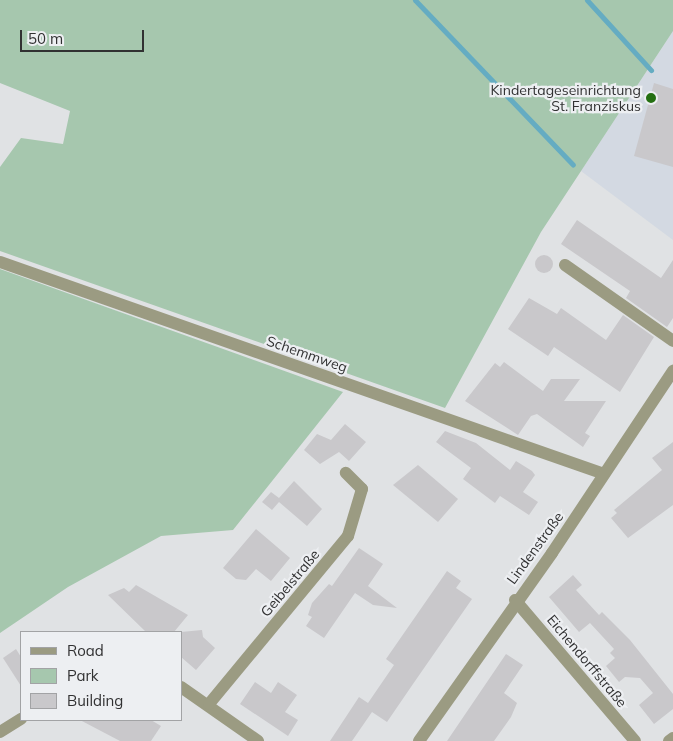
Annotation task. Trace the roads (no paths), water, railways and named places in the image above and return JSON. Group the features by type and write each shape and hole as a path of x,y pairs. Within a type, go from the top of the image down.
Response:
{"street":[{"name":"Schemmweg","path":"0,262 604,474"},
{"path":"565,266 673,341"},
{"name":"Lindenstraße","path":"418,741 604,474 673,371"},
{"name":"Geibelstraße","path":"209,704 348,536 362,490 346,473"},
{"name":"Eichendorffstraße","path":"515,600 635,741"},
{"path":"182,688 209,704 258,741"},
{"path":"0,732 20,720"},
{"path":"669,741 673,738"}],"waterway":[{"path":"415,0 573,165"},
{"path":"587,0 651,70"}],"place":[{"name":"Kindertageseinrichtung St. Franziskus","path":"651,98"}]}
